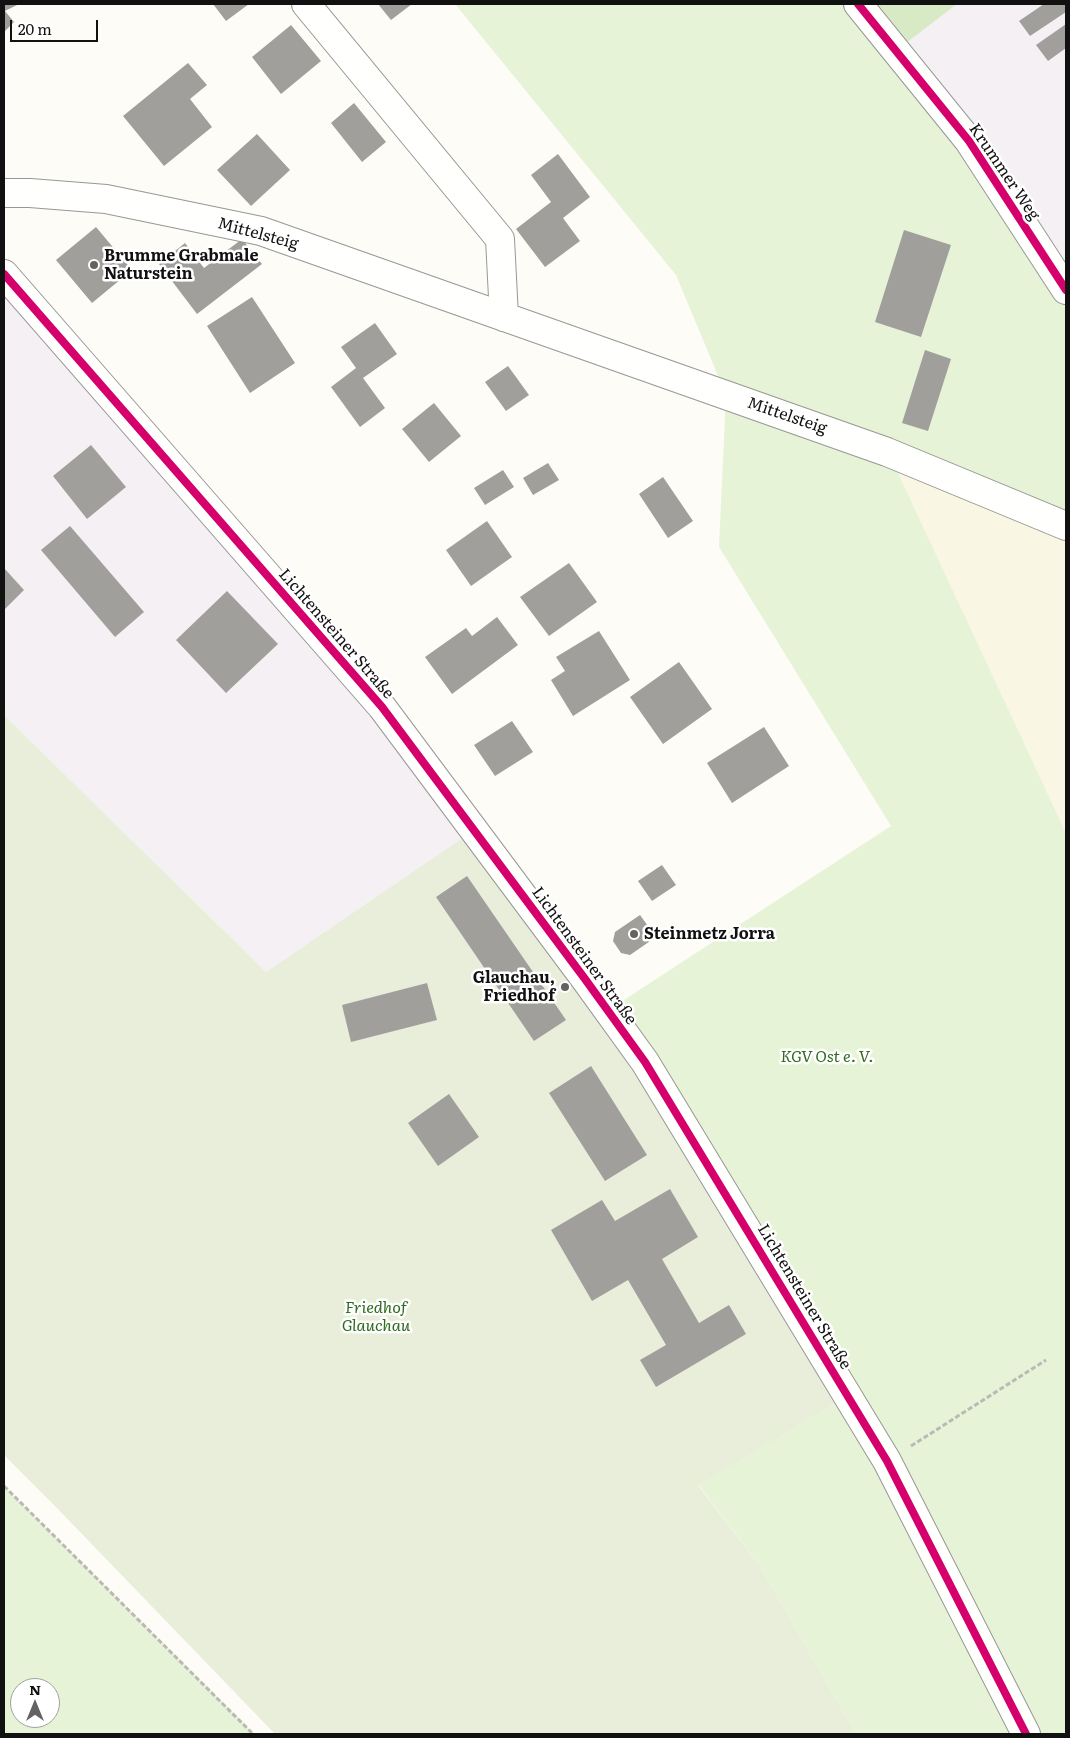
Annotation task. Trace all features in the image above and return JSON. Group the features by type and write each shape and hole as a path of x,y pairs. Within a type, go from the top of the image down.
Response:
{"street":[{"path":"306,4 500,239 504,316"},
{"name":"Krummer Weg","path":"858,4 968,141 1066,290"},
{"name":"Mittelsteig","path":"4,193 30,193 106,199 261,232 887,452 1066,526"},
{"name":"Lichtensteiner Straße","path":"4,274 382,707 645,1062 887,1461 1026,1734"}],"path":[{"path":"887,1461 1046,1360"},
{"path":"4,1486 253,1734"}],"shaded area":[{"path":"957,4 1066,4 1066,290 896,51"},
{"path":"4,274 474,831 266,972 4,715"},
{"path":"887,452 1066,526 1066,833"}],"green space":[{"name":"KGV Ost e. V.","path":"455,4 858,4 1066,290 1066,526 888,452 1066,833 1066,1734 856,1734 760,1566 698,1484 848,1396 607,1011 891,826 719,547 726,395 676,275"},
{"path":"859,4 957,4 896,51"},
{"name":"Friedhof Glauchau","path":"4,715 266,972 473,831 644,1062 848,1396 698,1485 760,1566 856,1734 275,1734 4,1455"},
{"path":"4,1486 242,1721 253,1734 4,1734"}],"building":[{"path":"4,4 19,4 5,11 14,22 4,32"},
{"path":"213,4 249,4 226,21"},
{"path":"378,4 412,4 391,20"},
{"path":"1044,4 1066,4 1066,12 1030,36 1019,21"},
{"path":"1066,24 1066,48 1048,61 1036,45"},
{"path":"291,25 321,61 281,94 252,57"},
{"path":"188,63 207,85 190,99 212,127 164,166 123,116"},
{"path":"354,103 386,142 362,162 331,123"},
{"path":"257,134 290,170 251,206 217,170"},
{"path":"558,154 590,197 563,218 580,241 545,267 516,229 551,202 531,175"},
{"name":"Brumme Grabmale Naturstein","path":"96,227 132,270 92,303 56,260"},
{"path":"904,230 951,245 921,337 875,322"},
{"path":"242,239 262,264 197,314 159,264 185,243 204,268"},
{"path":"252,297 295,363 250,393 207,326"},
{"path":"375,323 397,354 363,378 385,408 360,427 331,387 356,368 341,347"},
{"path":"925,350 951,359 928,431 902,423"},
{"path":"508,366 529,395 506,411 485,382"},
{"path":"434,403 461,436 429,462 402,429"},
{"path":"91,445 126,487 87,519 53,476"},
{"path":"548,463 559,480 533,495 523,478"},
{"path":"503,470 514,487 485,505 474,488"},
{"path":"663,477 693,521 668,538 639,494"},
{"path":"487,521 512,557 471,586 446,550"},
{"path":"70,526 144,612 115,637 41,550"},
{"path":"569,563 597,602 549,636 520,597"},
{"path":"4,568 24,590 4,610"},
{"path":"227,591 278,644 226,693 176,640"},
{"path":"497,617 518,645 452,694 425,657 466,628 472,636"},
{"path":"599,631 630,680 573,716 551,680 565,671 556,657"},
{"path":"679,662 712,709 663,744 630,697"},
{"path":"512,721 533,752 495,776 474,745"},
{"path":"764,727 789,766 732,803 707,763"},
{"path":"662,865 676,885 652,901 638,881"},
{"path":"467,876 566,1020 534,1041 436,897"},
{"name":"Steinmetz Jorra","path":"640,915 656,937 630,955 621,953 613,941 615,932"},
{"path":"427,983 437,1020 351,1042 342,1005"},
{"path":"591,1066 647,1155 605,1181 549,1093"},
{"path":"449,1094 479,1137 438,1166 408,1123"},
{"path":"670,1189 698,1237 662,1259 699,1323 729,1305 746,1334 656,1387 640,1360 666,1345 628,1280 592,1301 551,1230 602,1200 615,1221"}],"cycle path":[{"path":"858,4 969,141 1066,290"},
{"path":"4,274 382,707 645,1062 887,1461 1026,1734"}],"place":[{"name":"Brumme Grabmale Naturstein","path":"94,265"},
{"name":"Steinmetz Jorra","path":"634,934"},
{"name":"Glauchau, Friedhof","path":"565,987"}]}
